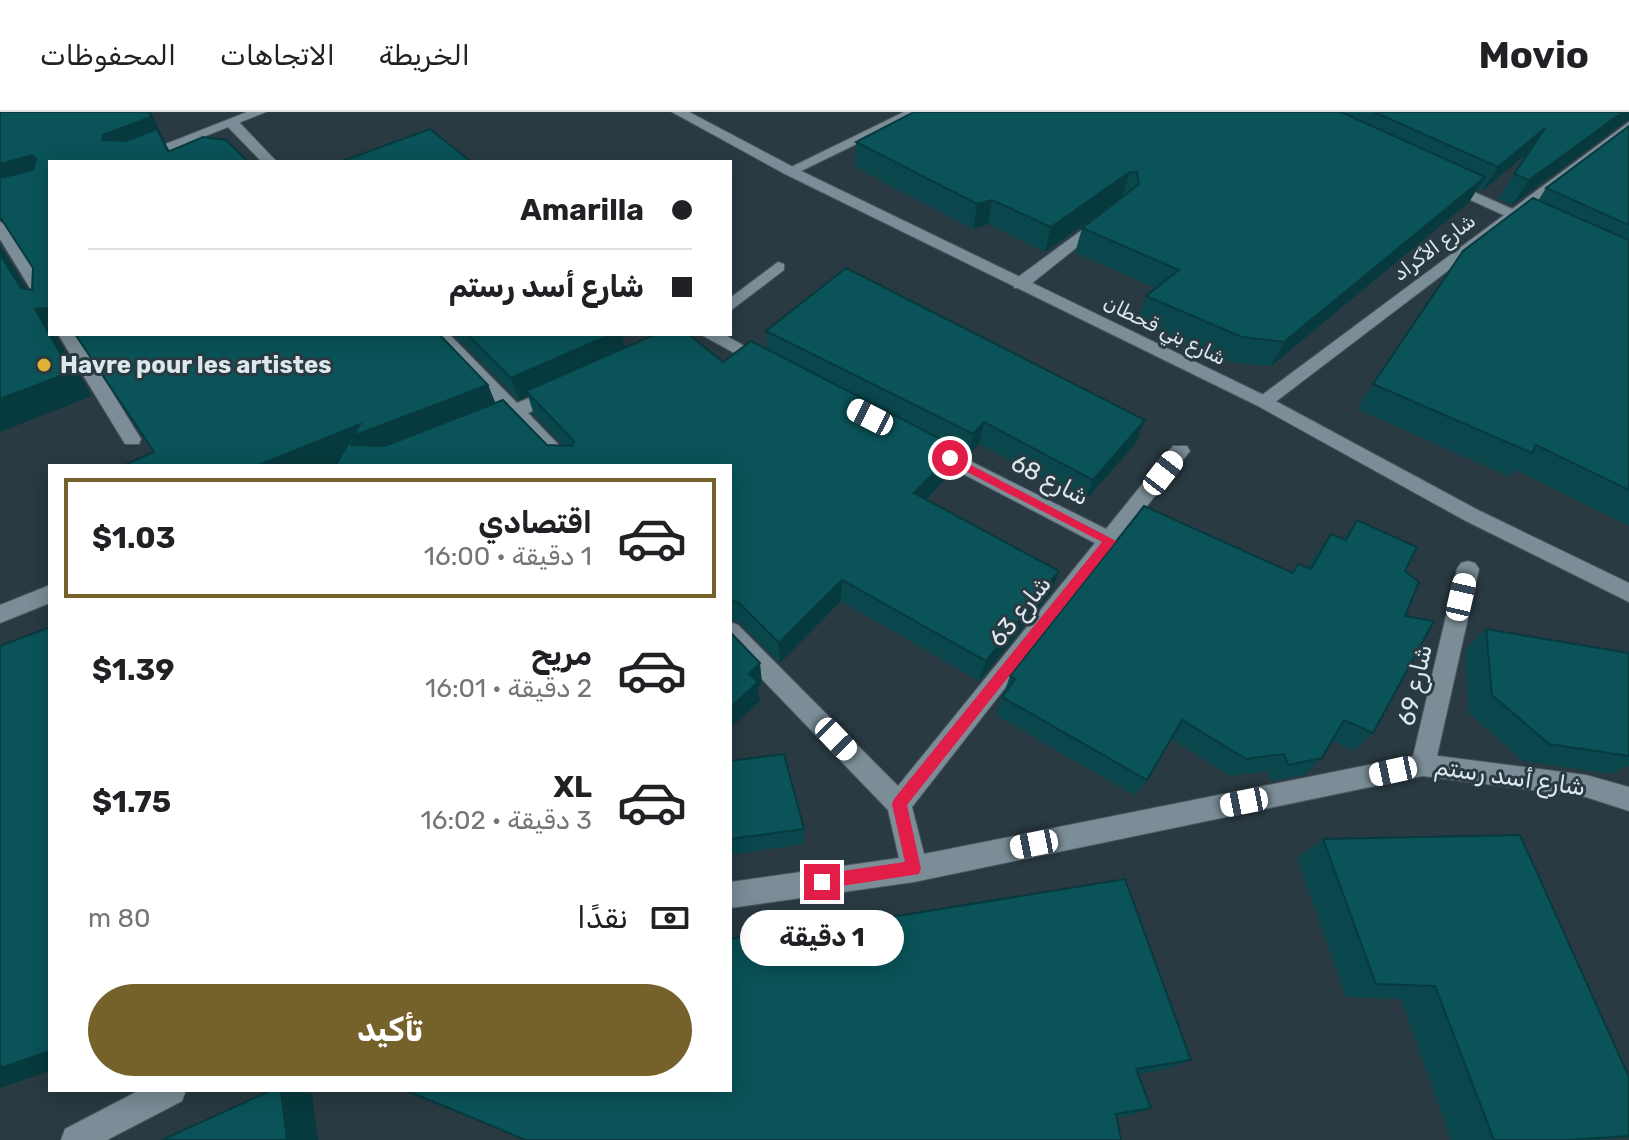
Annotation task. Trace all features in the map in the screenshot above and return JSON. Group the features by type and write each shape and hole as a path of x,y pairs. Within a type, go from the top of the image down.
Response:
{"street":[{"path":"132,160 259,112"},
{"name":"شارع بني قحطان","path":"679,112 790,171 1264,402 1471,515 1629,593"},
{"path":"790,171 915,112"},
{"path":"232,123 268,160"},
{"name":"شارع الأكراد","path":"1264,402 1629,126"},
{"path":"1429,175 1550,231"},
{"path":"1020,284 1113,212"},
{"path":"0,227 48,304"},
{"path":"732,304 778,267"},
{"path":"68,336 132,439"},
{"path":"441,336 567,464"},
{"path":"713,336 778,370"},
{"path":"474,428 574,386"},
{"name":"شارع 68","path":"917,441 1110,541"},
{"name":"شارع 63","path":"899,804 1180,451"},
{"name":"شارع 69","path":"1423,765 1468,569"},
{"path":"0,614 48,595"},
{"path":"732,633 899,804 914,869"},
{"name":"شارع أسد رستم","path":"732,895 914,869 1423,765 1586,786 1629,799"},
{"path":"76,1140 167,1092"}],"building":[{"path":"0,112 149,112 151,117 103,135 102,140 126,141 157,129 168,152 203,137 226,140 246,160 48,160 48,308 35,309 71,372 0,399 0,254 21,288 32,290 33,268 0,217 0,178 33,170 36,158 32,155 0,164"},
{"path":"914,112 1341,112 1485,177 1284,342 1242,337 1146,296 1179,270 1082,228 1139,184 1137,172 1130,172 1051,227 992,200 977,204 856,142"},
{"path":"1374,112 1623,112 1529,180 1514,174 1545,128 1498,167"},
{"path":"1629,126 1629,225 1546,188"},
{"path":"430,129 469,160 345,160"},
{"path":"1533,198 1629,240 1629,490 1536,445 1532,453 1373,384 1463,251"},
{"path":"846,268 1145,420 1093,480 984,422 973,434 766,331"},
{"path":"76,336 441,336 488,385 355,435 351,445 385,446 503,400 547,445 572,446 574,441 526,391 651,336 690,336 723,362 751,341 958,448 914,493 1059,571 986,661 842,580 779,643 738,602 732,600 732,464 336,464 360,424 262,464 127,464 154,452"},
{"path":"469,336 607,336 511,378"},
{"path":"1144,506 1293,573 1298,564 1311,569 1331,534 1346,540 1357,520 1417,547 1405,571 1419,582 1405,616 1434,621 1373,733 1344,720 1322,758 1288,765 1284,754 1246,759 1182,720 1147,780 1002,697 1015,679 1010,676"},
{"path":"48,628 48,1052 0,1068 0,646"},
{"path":"1486,629 1629,653 1629,756 1549,744 1492,695"},
{"path":"732,634 760,663 749,674 758,682 732,706"},
{"path":"784,754 804,829 732,839 732,761"},
{"path":"1520,835 1629,1077 1629,1136 1494,1140 1435,986 1376,984 1323,839"},
{"path":"1125,879 1191,1060 1136,1069 1151,1108 1116,1114 1121,1140 526,1140 410,1092 732,1092 732,939 816,921 817,929"},
{"path":"268,1092 281,1092 287,1140 162,1140"}],"place":[{"name":"Havre pour les artistes","path":"44,365"}],"route":[{"path":"822,882 914,869 899,804 1110,541 950,458"}]}
